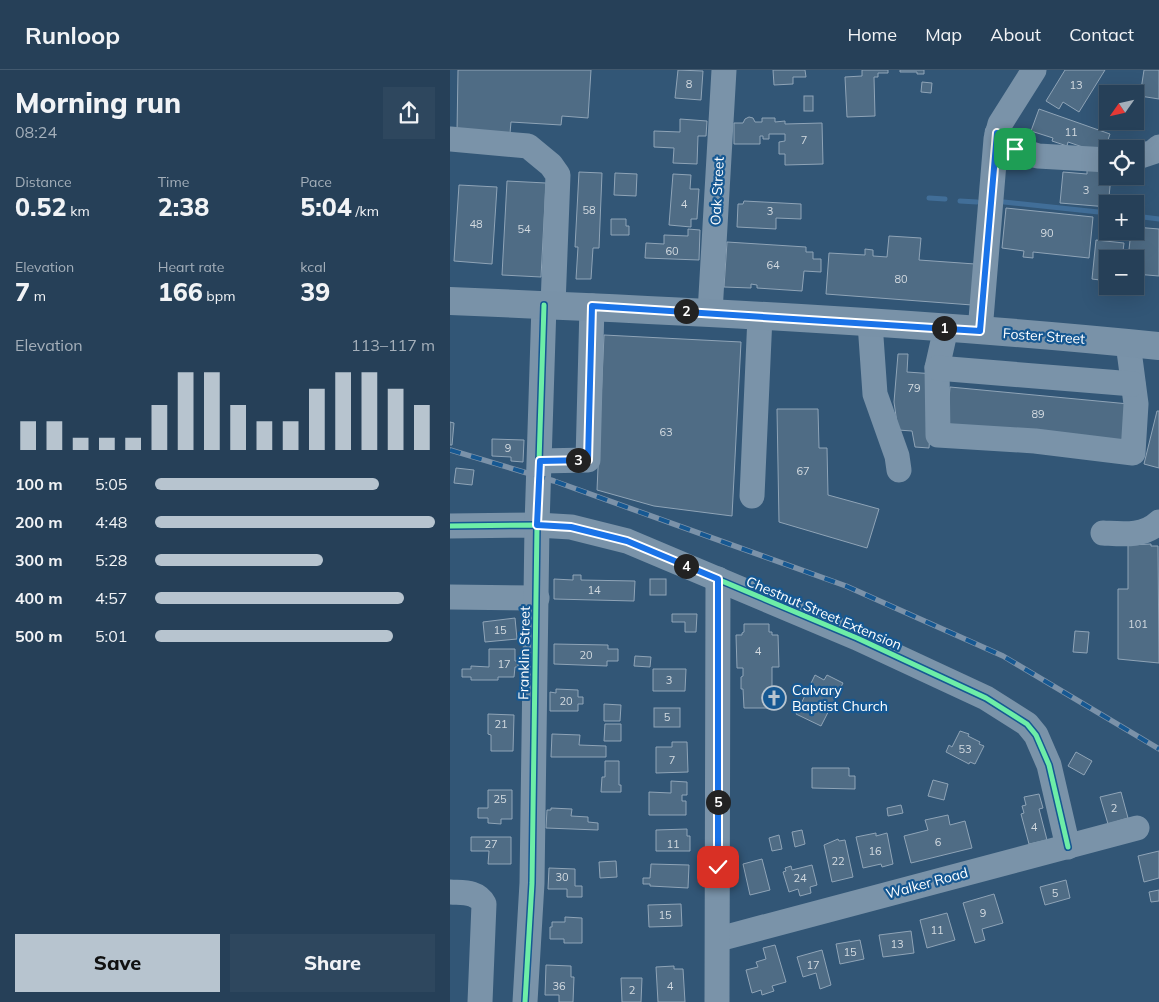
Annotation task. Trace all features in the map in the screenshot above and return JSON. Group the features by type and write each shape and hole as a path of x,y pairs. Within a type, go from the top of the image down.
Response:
{"main road":[{"name":"Foster Street","path":"450,301 592,306 760,316 946,328 1159,346"}],"street":[{"name":"Oak Street","path":"710,313 724,70"},
{"path":"980,331 997,133 1000,124 1034,70"},
{"path":"997,133 1015,149 1038,156 1099,159"},
{"name":"Franklin Street","path":"450,139 528,146 551,166 558,175 548,305 537,525 532,882 525,1002"},
{"path":"1144,155 1159,148"},
{"path":"540,461 588,460 592,306"},
{"path":"752,496 760,316"},
{"path":"870,323 875,394 899,470"},
{"path":"946,328 937,368 938,435 1035,441 1133,453 1136,404 1128,343"},
{"path":"937,368 1133,384"},
{"path":"1103,533 1135,534 1153,527 1159,522"},
{"name":"Chestnut Street Extension","path":"450,526 537,525 571,527 627,541 866,642 986,698 1027,724 1036,734 1046,756 1068,847"},
{"path":"717,1002 719,939 718,579"},
{"path":"450,597 536,598"},
{"name":"Walker Road","path":"719,939 1137,828"},
{"path":"450,892 474,894 481,898 484,904 480,1002"}],"building":[{"path":"458,70 591,70 588,118 562,116 561,125 511,122 510,133 457,132"},
{"path":"678,70 703,71 701,100 675,98"},
{"path":"773,70 805,70 806,77 793,77 793,84 774,85"},
{"path":"862,70 888,70 888,73 878,73 878,77 874,77 875,116 847,117 845,77 862,76"},
{"path":"900,70 924,70 924,74 900,72"},
{"path":"1065,70 1105,70 1079,112 1063,102 1059,109 1046,101"},
{"path":"1144,70 1159,70 1159,99 1144,97 1144,85 1142,85"},
{"path":"922,82 932,83 931,93 921,92"},
{"path":"804,96 813,96 813,111 804,111"},
{"path":"1039,109 1110,134 1108,140 1099,140 1099,153 1068,142 1067,146 1052,141 1053,138 1031,131"},
{"path":"749,117 753,118 755,122 762,122 762,118 775,118 775,122 785,121 785,124 822,123 823,164 785,165 785,154 779,154 779,142 785,141 785,134 769,134 769,139 763,139 763,136 760,136 760,144 734,144 734,123 743,123"},
{"path":"680,119 707,121 706,136 698,136 697,164 673,163 674,148 654,147 654,131 680,132"},
{"path":"1087,165 1099,166 1099,185 1110,185 1109,195 1099,195 1099,206 1060,203 1063,172 1087,174"},
{"path":"579,172 602,173 599,248 593,248 591,279 576,279 578,247 575,247"},
{"path":"615,173 637,174 636,196 614,195"},
{"path":"673,174 691,175 690,189 699,189 697,219 691,219 691,227 669,225"},
{"path":"507,181 546,183 541,277 502,275"},
{"path":"459,185 497,187 492,264 454,261"},
{"path":"744,201 801,204 801,219 776,218 776,229 737,227 738,204 743,204"},
{"path":"1006,208 1093,217 1089,258 1033,252 1033,258 1023,257 1024,251 1002,248"},
{"path":"611,219 626,219 626,226 629,226 629,235 611,235"},
{"path":"1144,228 1159,229 1159,276 1144,275 1144,250 1129,250 1130,240 1144,240"},
{"path":"688,229 700,230 699,260 645,258 646,243 664,244 664,235 688,236"},
{"path":"889,236 921,238 919,260 975,264 972,305 826,294 829,253 865,255 865,249 873,250 873,256 887,257"},
{"path":"1096,240 1124,243 1123,250 1099,250 1099,280 1092,279"},
{"path":"727,242 806,247 806,252 813,252 813,259 821,259 821,272 804,271 802,291 757,288 757,285 751,284 751,288 724,287"},
{"path":"604,335 741,342 732,516 654,506 597,490"},
{"path":"898,354 908,354 907,372 935,374 929,448 915,447 912,431 898,430 894,402"},
{"path":"950,387 1129,404 1126,442 947,424"},
{"path":"777,409 818,409 819,448 827,448 828,495 879,509 867,548 779,522"},
{"path":"1157,411 1159,411 1159,468 1144,464"},
{"path":"450,422 454,423 452,445 450,445"},
{"path":"492,439 524,440 523,462 511,461 511,457 492,456"},
{"path":"456,468 474,470 472,485 454,483"},
{"path":"1151,544 1151,546 1158,546 1159,663 1118,659 1118,589 1128,589 1128,545"},
{"path":"573,575 581,575 581,580 635,581 634,601 554,599 554,579 573,580"},
{"path":"650,579 666,579 666,595 650,595"},
{"path":"672,614 697,614 696,632 685,632 685,622 672,622"},
{"path":"515,618 517,639 485,642 483,622"},
{"path":"744,624 769,624 769,632 772,632 772,635 778,635 779,667 772,667 772,708 744,708 743,689 741,689 743,668 737,668 736,635 742,635"},
{"path":"1075,631 1089,632 1087,653 1073,652"},
{"path":"554,644 608,645 608,649 618,649 618,661 607,661 607,666 554,664"},
{"path":"489,649 515,649 515,661 518,661 518,667 515,667 514,677 498,677 498,680 471,680 471,677 462,677 462,669 471,669 471,666 489,667"},
{"path":"635,656 651,657 650,667 634,666"},
{"path":"653,669 686,669 685,691 653,691"},
{"path":"815,675 824,680 827,675 843,683 821,726 796,714"},
{"path":"556,689 578,690 578,697 583,697 583,704 578,704 578,711 550,711 550,692 556,693"},
{"path":"604,704 621,705 620,721 604,721"},
{"path":"654,708 680,708 680,727 654,727"},
{"path":"488,714 514,715 513,751 491,751 491,735 488,734"},
{"path":"605,724 621,724 621,741 604,741"},
{"path":"960,731 969,734 968,736 984,746 975,764 970,762 969,764 946,752 949,745 952,747"},
{"path":"552,734 580,735 579,745 606,746 606,757 551,757"},
{"path":"672,742 687,742 688,772 656,773 656,747 672,747"},
{"path":"1076,752 1092,761 1084,775 1068,766"},
{"path":"605,761 619,761 619,785 621,785 621,792 601,792 602,777 605,777"},
{"path":"812,768 849,768 849,776 855,776 855,789 812,788"},
{"path":"933,780 948,784 944,800 928,796"},
{"path":"671,781 687,782 687,795 682,795 682,801 686,801 686,815 649,815 649,792 671,793"},
{"path":"488,790 512,790 512,819 501,819 501,824 488,823 488,818 478,818 478,808 488,808"},
{"path":"1121,792 1128,818 1108,824 1100,797"},
{"path":"1039,794 1043,808 1039,809 1047,840 1029,844 1021,814 1024,813 1022,806 1026,805 1024,797"},
{"path":"901,805 903,813 888,816 887,808"},
{"path":"551,808 572,809 571,816 588,817 588,822 598,823 598,830 546,828 547,810 551,810"},
{"path":"948,815 950,825 965,821 972,848 911,863 904,836 928,830 925,820"},
{"path":"687,829 687,836 690,836 690,851 656,851 656,830"},
{"path":"802,830 805,844 795,847 792,832"},
{"path":"876,833 876,836 887,833 893,864 882,867 881,864 863,868 856,837"},
{"path":"779,835 782,849 772,851 769,838"},
{"path":"471,837 511,837 511,864 488,864 489,851 471,851"},
{"path":"838,839 839,841 845,840 853,877 832,882 824,845"},
{"path":"1159,851 1159,878 1144,882 1138,856"},
{"path":"762,859 770,890 750,895 743,864"},
{"path":"616,861 617,877 600,878 599,862"},
{"path":"651,864 689,865 688,888 643,884 643,878 650,878"},
{"path":"812,865 817,885 810,887 811,893 800,896 798,889 789,892 783,872 786,871 785,868 791,866 792,870"},
{"path":"549,868 575,869 575,886 582,886 582,897 567,897 567,889 548,889"},
{"path":"1066,880 1070,898 1045,905 1040,887"},
{"path":"1159,890 1159,901 1151,902 1149,892"},
{"path":"994,894 1003,923 982,929 985,940 975,943 963,903"},
{"path":"681,904 682,926 649,927 648,905"},
{"path":"947,913 955,940 927,948 920,920"},
{"path":"565,917 582,918 582,943 564,943 564,939 550,939 552,922 565,922"},
{"path":"911,931 914,953 883,957 879,935"},
{"path":"860,940 864,959 840,964 836,944"},
{"path":"775,945 786,982 772,986 774,991 762,995 761,990 752,993 746,970 758,967 756,962 766,959 763,948"},
{"path":"822,950 831,985 820,989 816,973 803,977 797,957"},
{"path":"546,965 571,966 571,977 574,977 573,1002 559,1002 559,995 545,995"},
{"path":"674,966 674,969 683,969 685,1002 658,1002 656,967"},
{"path":"621,978 642,978 641,1002 622,1002"}],"waterway":[{"path":"929,198 945,199"},
{"path":"960,201 977,202"},
{"path":"1004,202 1099,212"},
{"path":"1144,217 1159,219"}],"railway":[{"path":"450,450 554,481 846,586 1003,656 1159,749"}],"cycle path":[{"path":"525,1002 532,883 537,525 544,305"},
{"path":"450,526 537,525 571,527 627,541 857,638 986,698 1027,724 1036,735 1049,765 1068,847"}],"place":[{"name":"Calvary Baptist Church","path":"774,698"}],"route":[{"path":"718,867 718,579 627,541 589,530 537,525 540,461 588,460 592,306 980,331 997,133 1015,149"}]}
